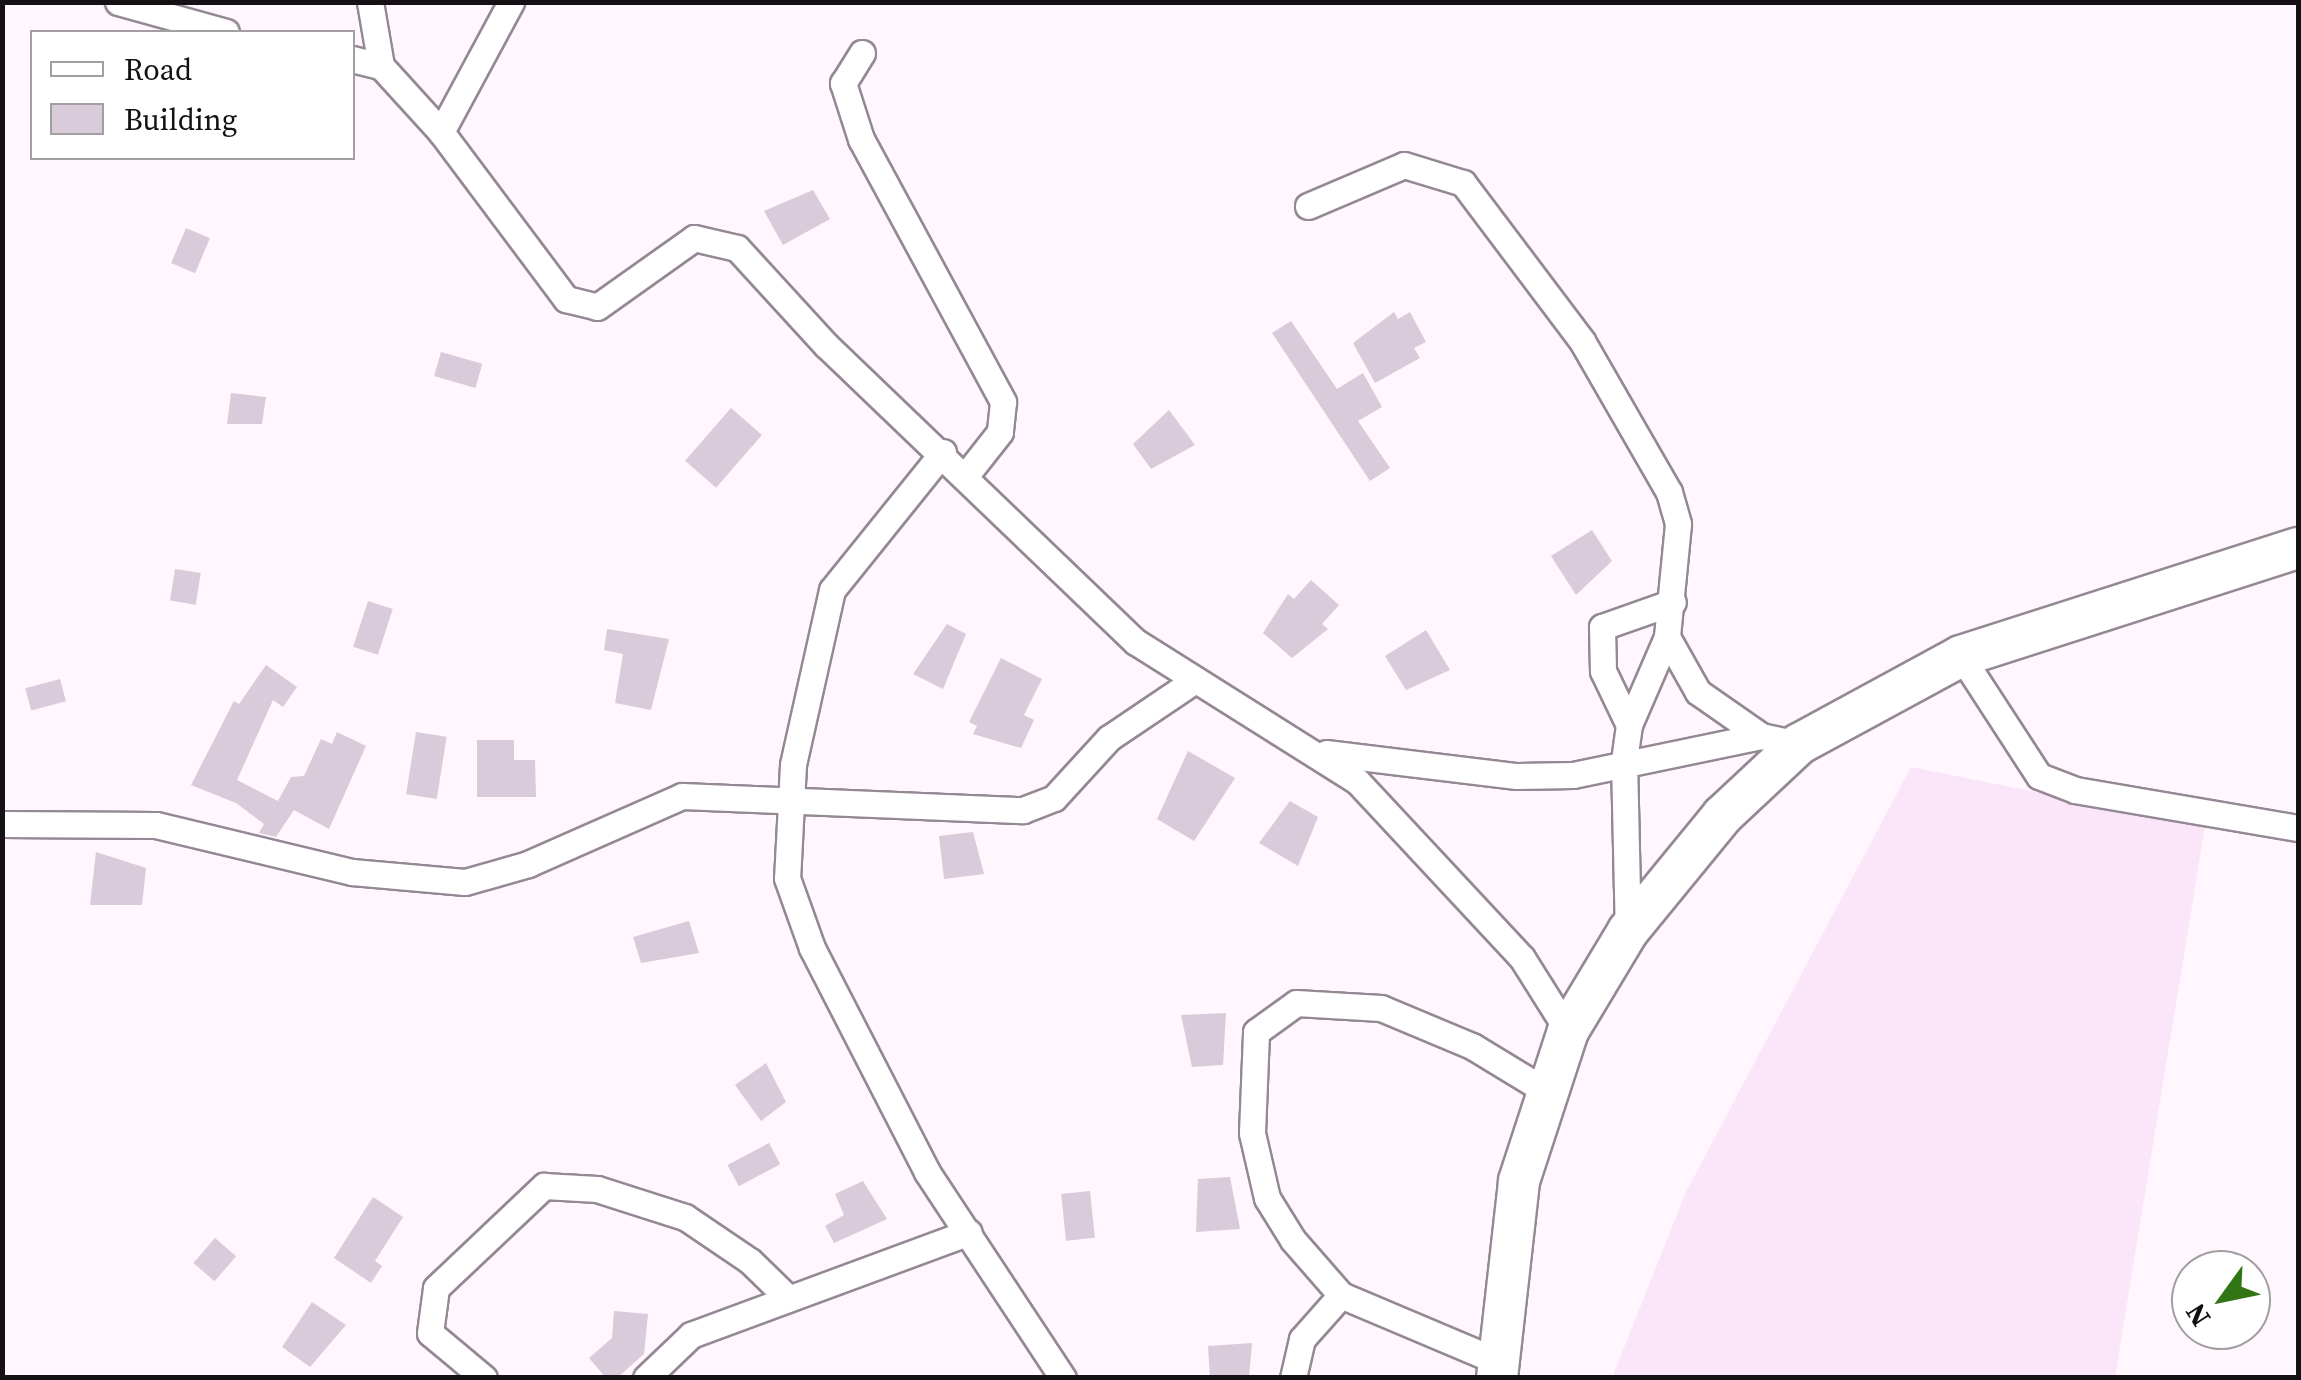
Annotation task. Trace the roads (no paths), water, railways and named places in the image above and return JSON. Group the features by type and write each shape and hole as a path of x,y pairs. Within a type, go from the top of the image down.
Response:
{"main road":[{"path":"1497,1369 1509,1231 1546,1091 1568,1031 1628,931 1780,740 1961,656 2298,548"}],"street":[{"path":"118,2 219,30"},
{"path":"370,2 381,66 442,132 566,300 597,307 694,238 726,241 966,474 1087,598 1192,682 1319,752 1438,861 1522,958 1568,1031"},
{"path":"442,132 511,2"},
{"path":"862,53 844,83 861,139 1003,402 1000,432 966,474"},
{"path":"355,60 381,66"},
{"path":"1308,206 1404,166 1462,183 1632,417 1678,524 1667,637 1629,724 1624,760 1628,931"},
{"path":"943,452 832,590 808,680 787,878 812,948 927,1172 1063,1378"},
{"path":"1629,724 1603,671 1602,628 1672,602"},
{"path":"1667,637 1698,692 1780,740"},
{"path":"1961,656 2040,776 2075,790 2298,828"},
{"path":"2,824 156,825 384,878 465,882 528,864 682,796 792,804 1023,810 1054,798 1109,738 1192,682"},
{"path":"1319,752 1517,776 1573,775 1624,760 1780,740"},
{"path":"1497,1369 1342,1295 1266,1198 1252,1133 1256,1032 1296,1003 1381,1008 1472,1046 1546,1091"},
{"path":"484,1378 430,1333 436,1288 544,1186 597,1189 685,1217 738,1251 788,1298"},
{"path":"646,1378 691,1335 968,1232"},
{"path":"1293,1378 1302,1339 1342,1295"}]}
